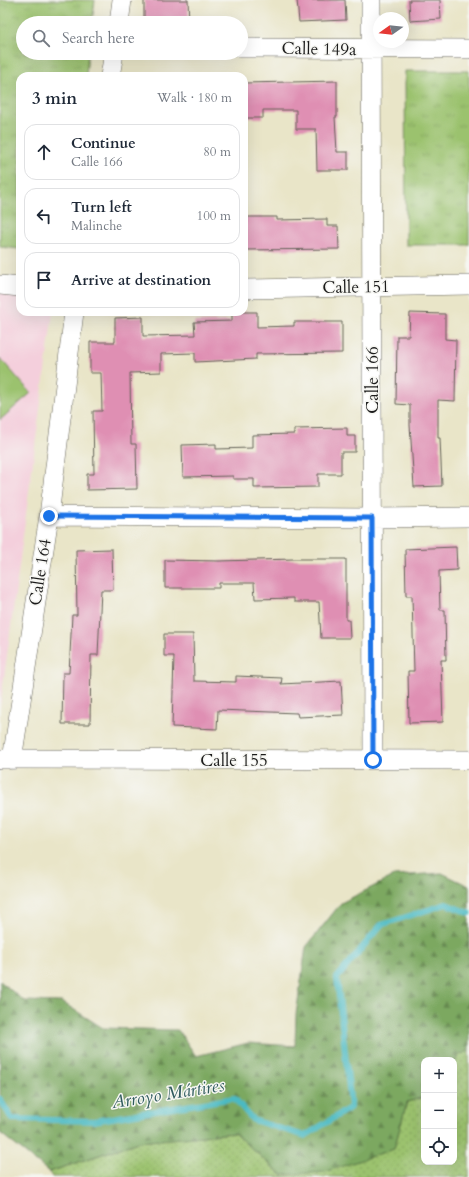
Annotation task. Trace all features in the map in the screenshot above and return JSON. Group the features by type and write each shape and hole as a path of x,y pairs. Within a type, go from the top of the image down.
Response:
{"street":[{"path":"119,16 122,0"},
{"name":"Calle 166","path":"371,0 373,760"},
{"name":"Calle 149a","path":"248,48 372,50 469,49"},
{"path":"111,72 113,60"},
{"path":"0,285 16,287"},
{"name":"Calle 151","path":"248,289 469,285"},
{"name":"Calle 164","path":"6,759 49,516 74,316"},
{"path":"49,516 372,518 469,517"},
{"name":"Calle 155","path":"6,759 469,760"}],"shaded area":[{"path":"0,286 16,288 16,316 52,316 0,708"}],"green space":[{"path":"0,0 95,0 93,16 16,16 16,60 87,60 86,72 16,72 16,249 0,247"},
{"path":"405,71 469,71 469,245 406,245"},
{"path":"0,358 31,393 0,420"},
{"path":"442,873 469,886 469,1051 459,1055 457,1059 457,1057 421,1057 421,1098 407,1102 394,1149 325,1172 282,1175 234,1133 138,1142 49,1172 0,1133 0,981 24,1001 62,1002 103,1028 178,1030 196,1056 248,1043 295,1046 296,1014 306,947 341,903 394,876"},
{"path":"469,1051 469,1177 52,1177 49,1172 138,1142 234,1133 282,1175 394,1149 407,1102 421,1098 421,1165 457,1165 457,1059 459,1055"}],"building":[{"path":"144,0 188,0 189,16 144,16"},
{"path":"297,0 345,0 346,20 299,22"},
{"path":"409,0 440,0 441,19 410,21"},
{"path":"337,81 337,117 335,117 337,152 348,152 348,170 317,170 316,129 296,129 296,110 263,110 263,118 248,118 248,83"},
{"path":"248,217 277,217 277,220 327,219 327,226 338,226 339,249 248,250"},
{"path":"248,312 257,312 257,327 294,326 294,322 342,322 342,353 256,354 256,359 195,362 195,353 161,354 161,372 130,373 131,444 136,444 137,489 87,490 87,474 94,474 93,411 102,411 101,373 90,373 90,342 115,342 115,318 143,317 143,336 195,335 194,322 232,321 232,316 248,316"},
{"path":"410,313 445,314 445,339 456,340 455,401 438,400 438,438 440,438 442,486 414,487 410,405 396,404 397,336 409,336"},
{"path":"347,428 347,436 355,436 355,452 341,452 341,474 318,474 318,487 254,488 254,479 233,479 233,476 183,477 182,445 216,444 216,449 252,448 252,435 294,434 294,429"},
{"path":"456,547 457,570 439,571 440,610 445,610 446,660 441,660 443,722 409,723 408,671 414,671 412,596 406,596 405,549"},
{"path":"112,549 113,590 101,590 98,655 91,655 90,724 62,724 63,673 69,673 72,615 77,615 76,550"},
{"path":"346,559 346,620 349,620 350,638 321,638 319,602 294,602 294,598 255,599 254,583 219,583 219,588 165,588 165,560 219,561"},
{"path":"164,634 193,634 194,681 236,682 236,676 282,678 281,684 341,681 343,715 298,717 297,713 218,710 217,729 172,727 174,656 164,656"}],"waterway":[{"name":"Arroyo Mártires","path":"0,1099 12,1119 94,1121 234,1098 253,1120 305,1136 351,1107 337,978 381,925 446,904 469,913"}],"route":[{"path":"49,516 372,518 373,760"}]}
